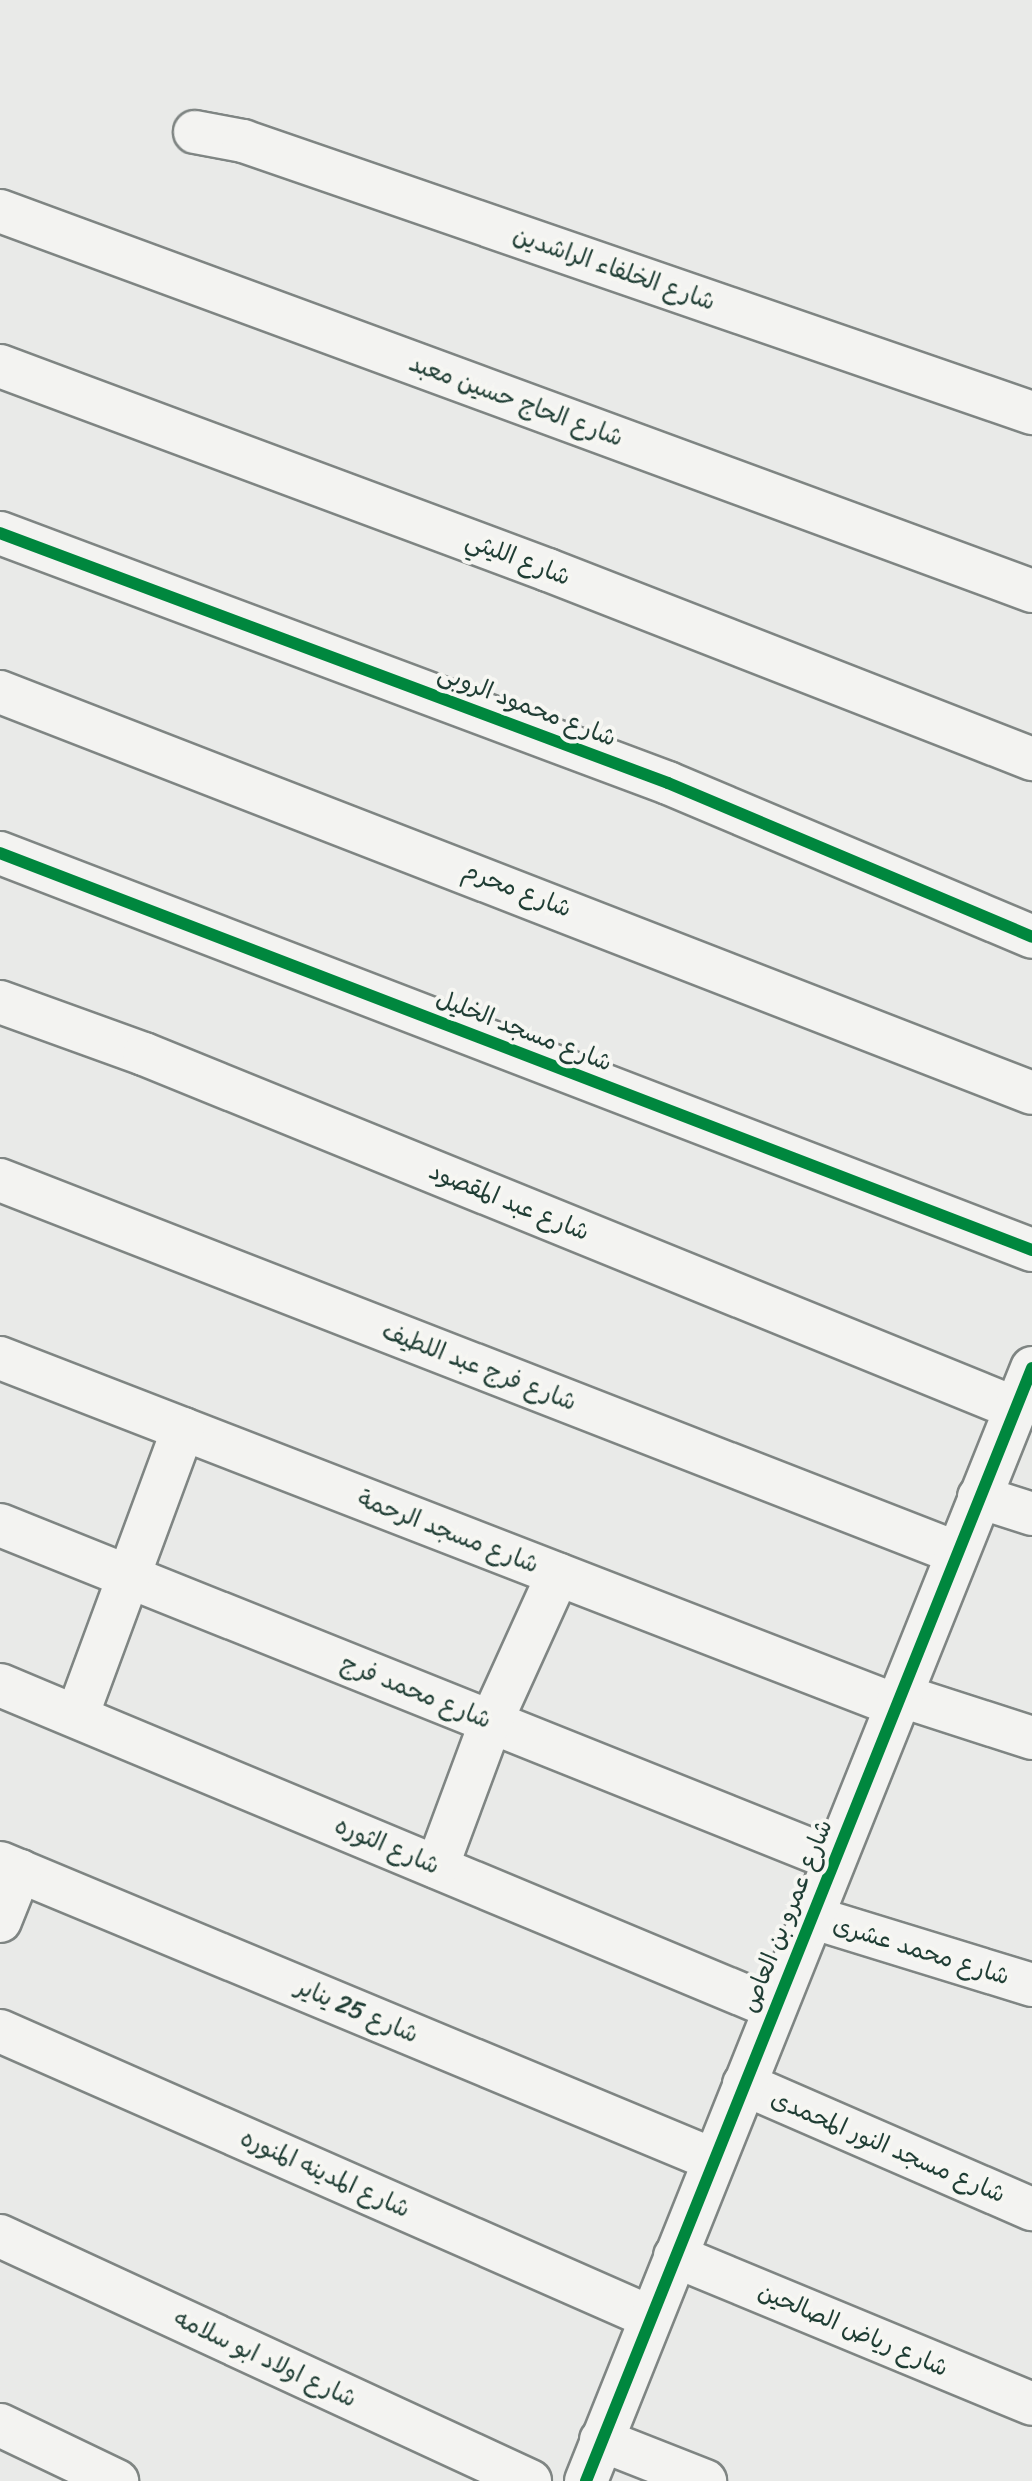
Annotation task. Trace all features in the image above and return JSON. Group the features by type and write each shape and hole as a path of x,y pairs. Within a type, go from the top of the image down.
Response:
{"street":[{"name":"شارع الخلفاء الراشدين","path":"195,132 243,141 1032,413"},
{"name":"شارع الحاج حسين معبد","path":"0,211 1032,591"},
{"name":"شارع الليثي","path":"0,366 548,570 1032,759"},
{"name":"شارع محمود الروبى","path":"0,533 668,783 1032,937"},
{"name":"شارع محرم","path":"0,692 1032,1093"},
{"name":"شارع مسجد الخليل","path":"0,853 1032,1250"},
{"name":"شارع عبد المقصود","path":"0,1002 144,1054 1015,1408"},
{"name":"شارع فرج عبد اللطيف","path":"0,1180 957,1553"},
{"name":"شارع مسجد الرحمة","path":"0,1358 558,1574 897,1700 1032,1738"},
{"name":"شارع عمرو بن العاص","path":"586,2481 1032,1368"},
{"path":"77,1716 183,1429"},
{"path":"979,1497 1032,1514"},
{"name":"شارع محمد فرج","path":"0,1525 833,1859"},
{"path":"437,1867 491,1722 558,1574"},
{"name":"شارع الثوره","path":"0,1685 774,2008"},
{"path":"0,1921 10,1867"},
{"name":"شارع 25 يناير","path":"10,1867 714,2160"},
{"name":"شارع محمد عشرى","path":"811,1917 1032,1985"},
{"name":"شارع المدينه المنوره","path":"0,2031 650,2317"},
{"name":"شارع مسجد النور المحمدى","path":"744,2084 1032,2209"},
{"name":"شارع اولاد ابو سلامه","path":"0,2236 530,2481"},
{"name":"شارع رياض الصالحين","path":"675,2256 1032,2404"},
{"path":"0,2425 117,2481"},
{"path":"601,2440 705,2481"}],"cycle path":[{"path":"0,533 668,783 1032,937"},
{"path":"0,853 1032,1250"},
{"path":"586,2481 1032,1368"}]}
